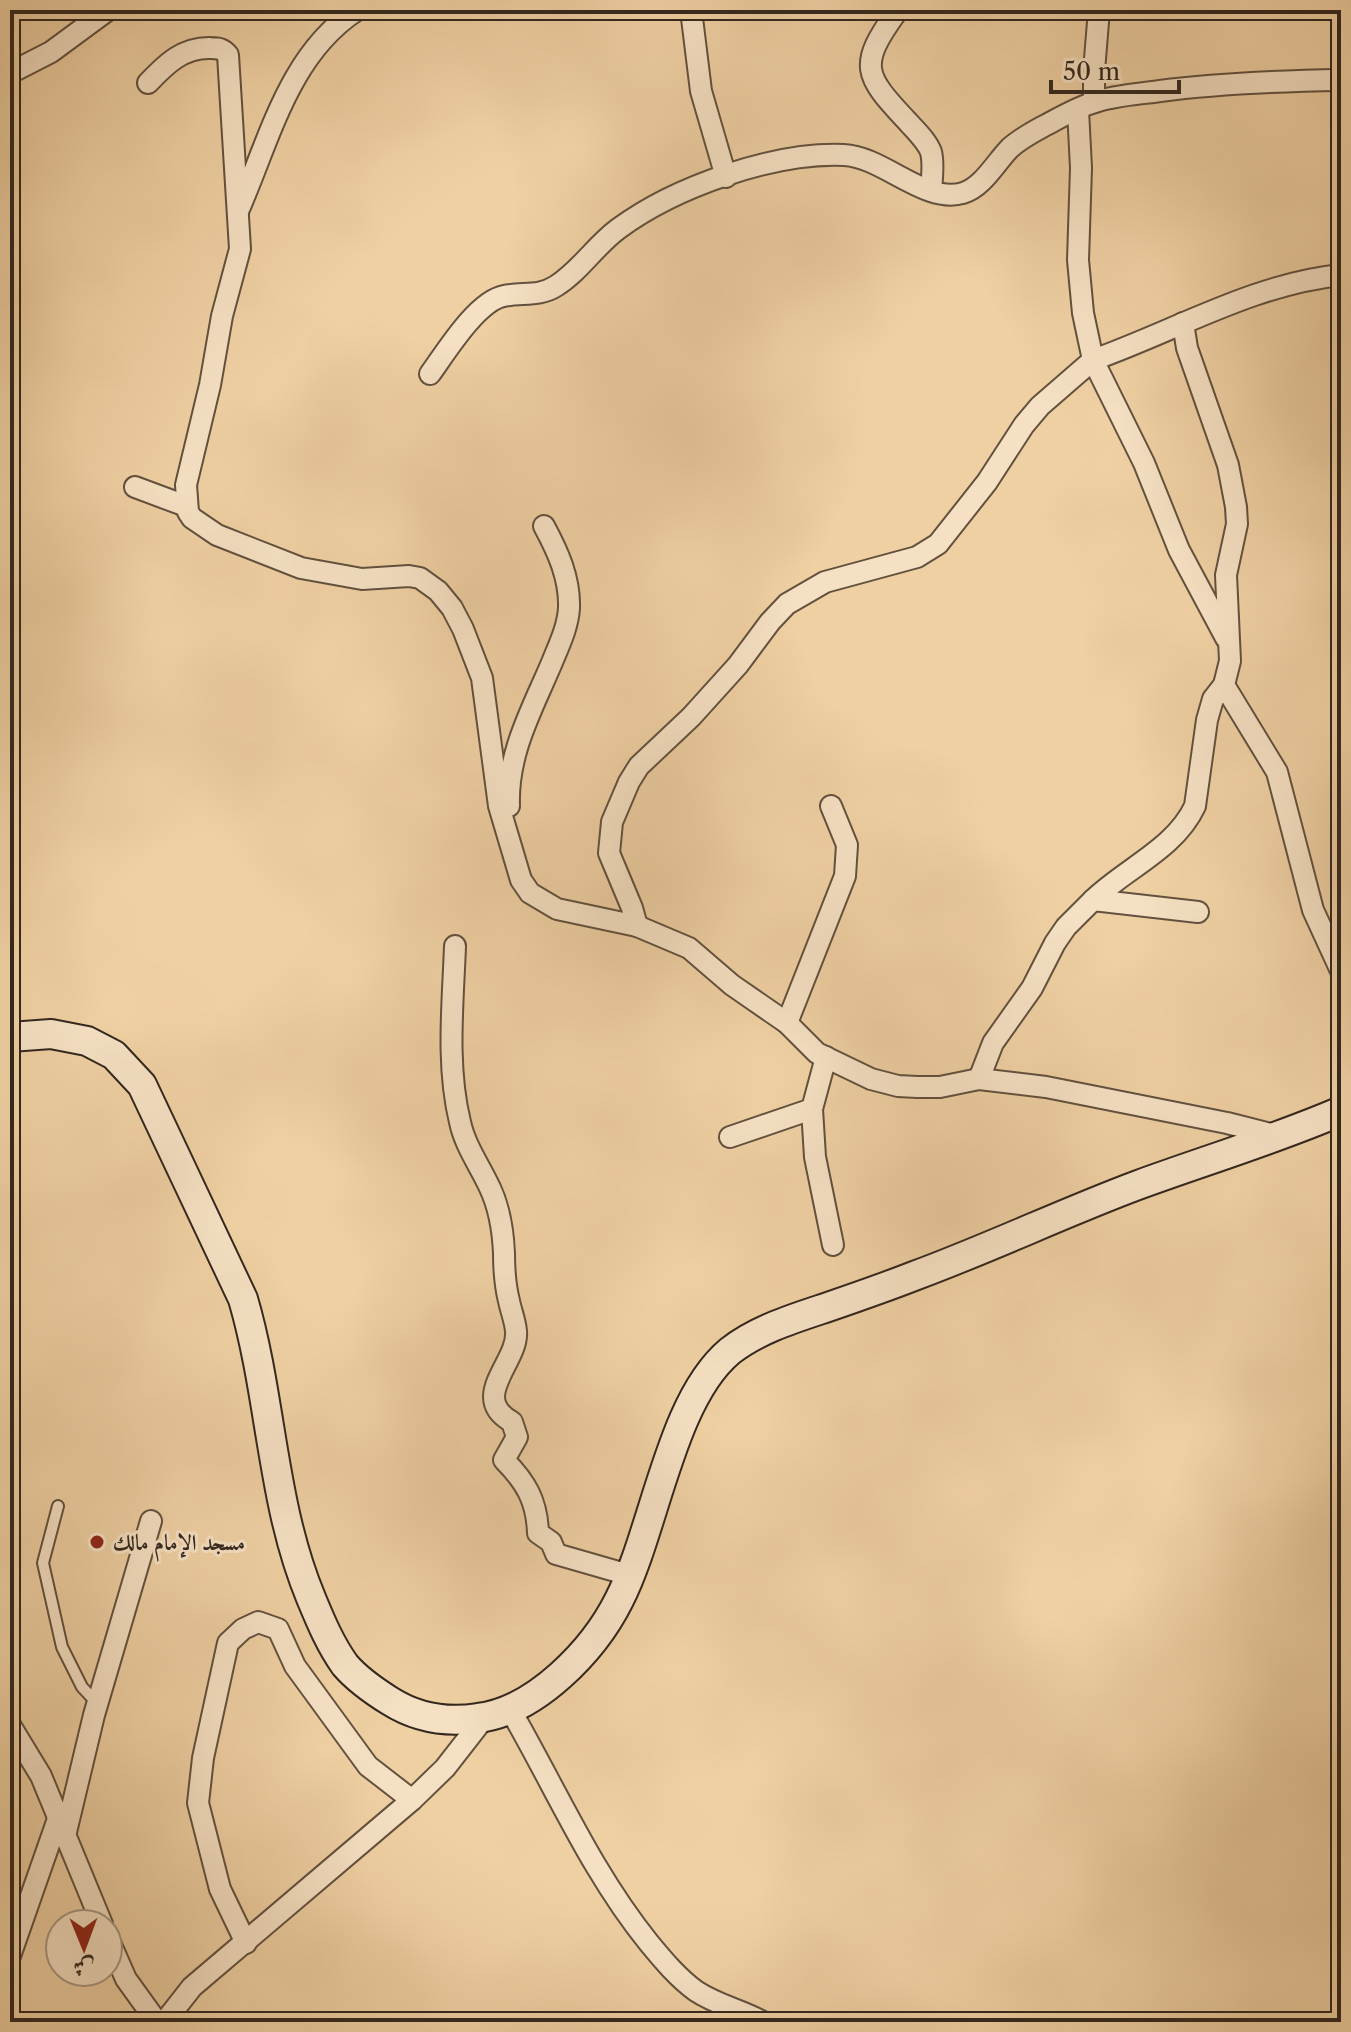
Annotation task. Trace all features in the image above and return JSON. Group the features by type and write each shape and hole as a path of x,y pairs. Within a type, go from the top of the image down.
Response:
{"main road":[{"path":"10,1037 51,1034 87,1041 114,1055 142,1085 243,1299 254,1335 279,1496 291,1541 328,1638 347,1667 374,1691 402,1708 426,1717 452,1721 511,1711 561,1675 591,1644 620,1599 680,1429 710,1374 728,1353 785,1321 931,1270 1138,1185 1282,1137 1341,1111"}],"street":[{"path":"10,73 51,52 108,10"},
{"path":"237,214 273,124 302,67 330,29 357,10"},
{"path":"691,10 701,91 726,177"},
{"path":"898,10 879,39 870,72 886,98 927,144 931,154 931,190"},
{"path":"1099,10 1081,168 1078,260 1083,313 1093,360 1144,463 1179,550 1229,645"},
{"path":"148,83 183,52 203,48 227,52 240,249 186,485 186,506 192,518 217,535 301,568 362,579 409,576 420,578 438,591 463,629 482,678 499,806 521,880 536,899 557,909 637,926 689,948 732,985 787,1023 817,1053 848,1070 898,1086 940,1087 979,1079 1102,1097 1282,1137"},
{"path":"430,374 468,324 496,298 536,295 556,287 616,230 674,196 726,177 794,160 844,155 875,162 931,190 954,195 973,188 1026,135 1086,106 1179,88 1341,80"},
{"path":"637,926 608,844 621,800 639,766 691,717 787,604 825,582 917,557 938,544 987,482 1040,406 1093,360 1295,281 1341,275"},
{"path":"979,1079 993,1043 1032,988 1066,927 1110,884 1182,830 1195,806 1210,708 1224,685 1230,661 1226,575 1236,532 1236,507 1228,465 1187,348 1183,323"},
{"path":"135,487 186,506"},
{"path":"509,846 508,788 512,759 562,639 569,610 559,554 544,526"},
{"path":"1224,685 1277,772 1313,910 1341,971"},
{"path":"787,1023 845,876 847,845 831,806"},
{"path":"1093,900 1198,912"},
{"path":"455,946 452,1030 456,1100 464,1135 496,1203 504,1248 504,1278 517,1332 496,1384 496,1405 503,1417 512,1422 517,1437 504,1460 520,1477 537,1510 538,1533 551,1542 556,1554 629,1575"},
{"path":"826,1057 812,1109 815,1157 833,1245"},
{"path":"730,1137 812,1109"},
{"path":"10,1956 62,1824 151,1521"},
{"path":"246,1943 220,1889 198,1803 203,1758 228,1643 243,1629 258,1622 278,1629 295,1666 368,1766 412,1800"},
{"path":"511,1711 625,1913 676,1973 696,1991 763,2022"},
{"path":"168,2022 192,1987 412,1800 445,1768 484,1718"},
{"path":"10,1725 32,1759 96,1908"},
{"path":"124,1974 157,2022"}],"lane":[{"path":"58,1506 43,1563 62,1647 82,1687 98,1704"}],"place":[{"name":"مسجد الإمام مالك","path":"97,1542"}]}
